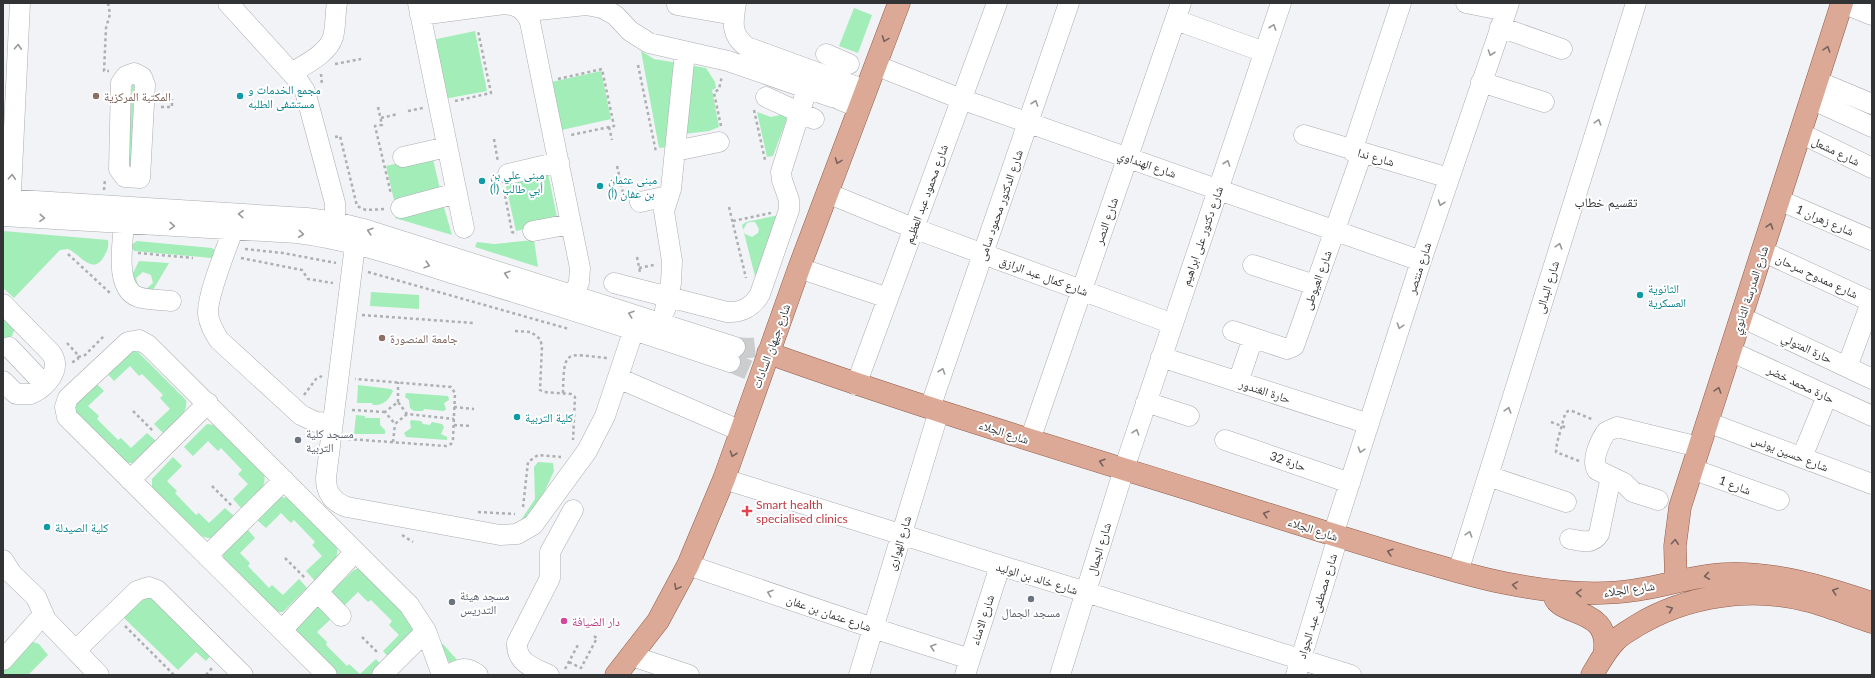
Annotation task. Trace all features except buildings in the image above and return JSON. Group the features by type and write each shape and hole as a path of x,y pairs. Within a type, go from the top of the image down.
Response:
{"main road":[{"name":"شارع جيهان السادات","path":"616,675 658,621 688,565 724,479 741,431 754,378 799,268 826,193 856,83 899,3"},
{"name":"شارع المدرسة الثانوي","path":"1676,581 1675,546 1668,503 1692,469 1842,3"},
{"name":"شارع الجلاء","path":"766,347 856,385 1336,536 1458,572 1508,584 1554,592 1595,594 1636,590 1676,581 1725,574 1774,586 1808,601 1872,622"},
{"name":"شارع الجلاء","path":"1592,675 1604,655 1617,638 1668,609 1704,598 1723,596 1774,586 1813,584 1872,603"},
{"path":"1554,592 1555,599 1559,604 1591,618 1601,626 1606,640 1604,655"}],"street":[{"path":"7,208 20,3"},
{"path":"228,3 301,85 309,105 335,203 335,222"},
{"path":"292,74 322,52 330,43 333,37 337,3"},
{"name":"شارع محمود عبد العظيم","path":"856,385 997,3"},
{"name":"شارع الدكتور محمود سامى","path":"934,409 983,254 1069,3"},
{"name":"شارع دكتور على ابراهيم","path":"1124,469 1281,3"},
{"name":"شارع العيوطى","path":"1233,331 1287,349 1291,349 1294,346 1335,230 1401,3"},
{"path":"1466,3 1505,14 1562,49"},
{"name":"شارع البدالى","path":"1458,572 1636,3"},
{"path":"1842,3 1872,15"},
{"path":"464,228 419,9 504,4 513,5 521,9 530,22 580,268 577,303"},
{"path":"538,10 566,5 586,5 602,8 615,15 630,31 642,39 656,45 735,63 808,89 856,83"},
{"path":"677,5 735,9 732,22 736,36 747,47 856,83"},
{"path":"1178,12 1264,52"},
{"name":"شارع النصر","path":"1030,440 1178,12"},
{"name":"شارع منتصر","path":"1336,536 1350,483 1421,261 1505,14"},
{"path":"662,324 668,297 672,262 664,211 671,189 685,52"},
{"path":"826,54 856,83"},
{"path":"1481,82 1544,102"},
{"name":"شارع الهنداوي","path":"856,83 961,99 1421,261"},
{"path":"614,283 727,312 743,310 753,304 760,294 789,210 789,200 781,176 785,158 807,116 808,89"},
{"path":"1814,90 1872,104"},
{"path":"1814,90 1872,127"},
{"path":"766,97 807,116"},
{"name":"شارع مشعل","path":"1800,133 1872,168"},
{"name":"شارع ندا","path":"1304,135 1357,152 1449,178"},
{"path":"674,157 720,142"},
{"path":"403,156 447,147"},
{"path":"503,175 559,162"},
{"path":"139,208 140,178"},
{"path":"395,211 457,193"},
{"name":"شارع كمال عبد الرازق","path":"826,193 914,228 1173,324"},
{"path":"640,202 668,196"},
{"name":"شارع زهران 1","path":"1779,200 1872,240"},
{"path":"7,208 139,208 307,218 335,222 398,248 608,313 662,324 693,342"},
{"path":"7,208 124,223 228,244 308,235 356,245 398,248"},
{"path":"124,223 122,252 123,281 130,293 144,298 171,301"},
{"path":"533,231 571,224"},
{"path":"228,244 209,306 208,315 212,328 219,340 308,419 333,423"},
{"path":"356,245 338,377 326,484 331,496 341,505 500,535 517,534 533,525 539,519 587,451 605,416 634,329"},
{"name":"شارع ممدوح سرحان","path":"1762,250 1872,301"},
{"path":"1253,265 1315,285"},
{"path":"799,268 888,298"},
{"path":"1847,367 1872,301"},
{"path":"3,304 54,357 56,362 55,371 36,392 21,395 12,391 3,381"},
{"path":"608,313 634,329 693,342 733,354"},
{"name":"حارة المتولي","path":"1741,317 1872,379"},
{"path":"1238,382 1253,338"},
{"path":"327,675 67,417 66,402 72,394 128,342 138,340 148,344 409,605 426,631 442,675"},
{"path":"9,346 44,384"},
{"name":"حارة محمد خضر","path":"1730,351 1872,416"},
{"name":"حارة الغندور","path":"1161,357 1369,424"},
{"path":"618,378 741,431"},
{"path":"1802,457 1826,396"},
{"path":"1146,402 1189,416"},
{"path":"130,480 208,404"},
{"name":"شارع الهوارى","path":"859,675 902,535 934,409"},
{"name":"شارع حسين يونس","path":"1708,422 1802,457 1870,477"},
{"path":"1570,539 1589,542 1599,534 1603,472 1596,458 1604,436 1613,427 1621,427 1699,447"},
{"name":"حارة 32","path":"1225,440 1350,483"},
{"name":"شارع الجمال","path":"1060,675 1124,469"},
{"name":"شارع 1","path":"1692,469 1779,500"},
{"path":"1603,472 1624,483 1633,492 1668,503"},
{"path":"1488,476 1566,502"},
{"name":"شارع خالد بن الوليد","path":"724,479 1086,593 1298,667 1351,675"},
{"path":"207,556 284,480"},
{"path":"549,675 521,660 518,655 517,643 550,578 550,552 573,510"},
{"name":"شارع مصطفى عبد الجواد","path":"1298,667 1336,536"},
{"path":"282,630 356,552"},
{"path":"4,563 12,574 36,597 43,615 99,675"},
{"name":"شارع عثمان بن عفان","path":"688,565 873,628 968,667"},
{"name":"شارع الامناء","path":"968,667 1000,566"},
{"path":"76,650 141,588 149,586 153,588 243,675"},
{"path":"318,592 341,616"},
{"path":"3,660 43,615"},
{"path":"382,675 426,631"},
{"path":"632,656 689,675"},
{"path":"449,675 465,668 478,675"}],"path":[{"path":"108,3 110,14 106,28 104,71 109,71 109,77"},
{"path":"408,111 491,93 478,31"},
{"path":"331,64 361,59"},
{"path":"638,64 658,156 664,161 674,157"},
{"path":"323,70 321,74 323,86"},
{"path":"542,82 602,70 614,126 554,139"},
{"path":"720,142 724,141 714,93 720,89 722,75"},
{"path":"766,97 756,98 753,104 765,160 785,158"},
{"path":"378,107 382,125 375,126 395,211"},
{"path":"381,118 398,114"},
{"path":"609,127 612,140"},
{"path":"332,130 334,137 340,136 357,206 366,210 388,209 395,211"},
{"path":"494,139 503,175 512,233 516,235 533,231"},
{"path":"617,166 626,204 640,202"},
{"path":"729,207 753,304"},
{"path":"733,221 789,210"},
{"path":"228,244 302,270 308,279 351,276"},
{"path":"228,244 290,254 351,276 575,331 577,303"},
{"path":"122,252 193,258"},
{"path":"68,254 116,298"},
{"path":"347,314 473,323"},
{"path":"515,331 531,332 540,339 542,346 540,390 544,392 573,394 575,397 573,442"},
{"path":"78,357 85,355 105,335"},
{"path":"563,393 564,363 568,357 576,355 624,359"},
{"path":"294,408 318,378 323,376 451,387 455,391 453,441 449,445 393,442 333,423"},
{"path":"398,382 398,402 407,414"},
{"path":"333,423 385,412 398,402"},
{"path":"454,407 474,409"},
{"path":"133,411 140,418"},
{"path":"1603,472 1560,455 1556,452 1555,447 1566,413 1570,411 1613,427"},
{"path":"385,412 395,424"},
{"path":"393,442 395,424 407,414 454,419"},
{"path":"1551,422 1567,428"},
{"path":"454,425 472,426"},
{"path":"477,512 509,515 517,514 524,505 527,466 531,459 538,455 565,457"},
{"path":"212,486 219,493"},
{"path":"285,558 292,565"},
{"path":"114,614 174,675"},
{"path":"569,662 580,668 597,638 592,636"},
{"path":"362,638 369,644"},
{"path":"562,675 579,643"}],"green space":[{"path":"854,8 872,15 858,53 839,46"},
{"path":"475,31 487,91 444,99 432,40"},
{"path":"641,51 654,59 678,63 668,147 659,148"},
{"path":"689,65 706,68 715,82 716,88 712,90 719,127 709,131 684,134"},
{"path":"601,71 611,119 557,131 547,83"},
{"path":"134,84 131,169 127,169 132,86"},
{"path":"757,112 771,117 789,113 773,156 767,157"},
{"path":"432,155 440,189 394,200 386,166"},
{"path":"548,173 558,222 516,231 505,182"},
{"path":"443,204 452,235 395,218 396,215"},
{"path":"779,215 756,280 744,231 745,234 752,237 758,233 759,229 755,222 751,222 747,223 743,230 742,225 746,222"},
{"path":"3,231 108,240 108,247 103,258 99,263 95,264 86,262 68,249 60,250 14,298 3,288"},
{"path":"534,240 538,267 475,247 477,242 494,244"},
{"path":"137,241 212,248 216,251 214,257 212,258 134,251 131,245"},
{"path":"139,261 169,263 150,295 135,287 132,275","holes":["143,272 151,275 153,283 146,289 138,286 136,278"]},
{"path":"371,292 419,295 419,309 370,306"},
{"path":"3,313 15,328 12,336 3,342"},
{"path":"136,350 186,400 185,410 179,419 163,433 154,424 170,409 160,398 163,395 142,374 139,376 130,366 114,381 105,371 125,352"},
{"path":"95,382 104,391 88,406 99,416 97,419 118,440 121,438 131,448 147,433 156,441 133,463 125,463 75,414 73,404"},
{"path":"358,385 391,389 393,391 388,400 377,405 373,405 372,403 357,403"},
{"path":"406,393 448,396 449,400 444,403 446,409 444,411 424,409 423,411 414,411 410,408 409,400 405,397"},
{"path":"356,415 365,416 365,418 380,418 380,425 385,430 385,434 354,434"},
{"path":"411,420 421,421 423,424 430,425 432,422 442,424 444,427 441,434 447,437 447,440 406,437 404,433 411,428"},
{"path":"207,424 214,425 264,475 264,485 261,490 242,509 233,499 248,484 238,474 242,470 221,448 218,451 208,441 193,456 184,447"},
{"path":"173,457 182,466 167,481 177,491 175,493 196,515 199,513 209,523 225,508 234,516 212,538 200,536 152,487 152,479"},
{"path":"538,462 553,463 554,471 533,516 517,526 535,499 534,467"},
{"path":"281,497 288,498 337,547 334,561 315,581 306,571 322,556 312,545 315,542 294,520 291,523 281,513 266,528 257,520"},
{"path":"247,529 255,538 240,553 250,563 248,566 269,588 272,585 283,595 299,579 307,588 283,612 275,612 222,559 224,553"},
{"path":"361,567 418,626 391,660 383,651 399,635 389,625 392,621 371,600 368,602 358,592 342,608 329,594 354,570"},
{"path":"146,593 211,655 206,661 196,652 178,670 125,619 124,617"},
{"path":"320,603 333,617 317,632 327,642 326,645 347,666 349,664 360,674 376,659 384,668 377,675 336,675 296,632 296,629"},
{"path":"33,642 39,644 48,655 28,675 3,675 3,668"},
{"path":"439,644 443,644 458,661 451,664 438,650"}],"tunnel":[{"path":"735,347 758,347"},
{"path":"730,362 751,371"}],"place":[{"name":"المكتبة المركزية","path":"96,96"},
{"name":"مجمع الخدمات و مستشفى الطلبه","path":"240,96"},
{"name":"مبنى علي بن أبي طالب (أ)","path":"482,181"},
{"name":"مبنى عثمان بن عفان (أ)","path":"600,186"},
{"name":"الثانوية العسكرية","path":"1640,295"},
{"name":"جامعة المنصورة","path":"382,338"},
{"name":"كلية التربية","path":"517,417"},
{"name":"مسجد كلية التربية","path":"298,440"},
{"name":"Smart health specialised clinics","path":"747,511"},
{"name":"كلية الصيدلة","path":"47,527"},
{"name":"مسجد الجمال","path":"1031,599"},
{"name":"مسجد هيئة التدريس","path":"452,602"},
{"name":"دار الضيافة","path":"564,621"}],"district":[{"name":"تقسيم خطاب","path":"1606,202"}]}
